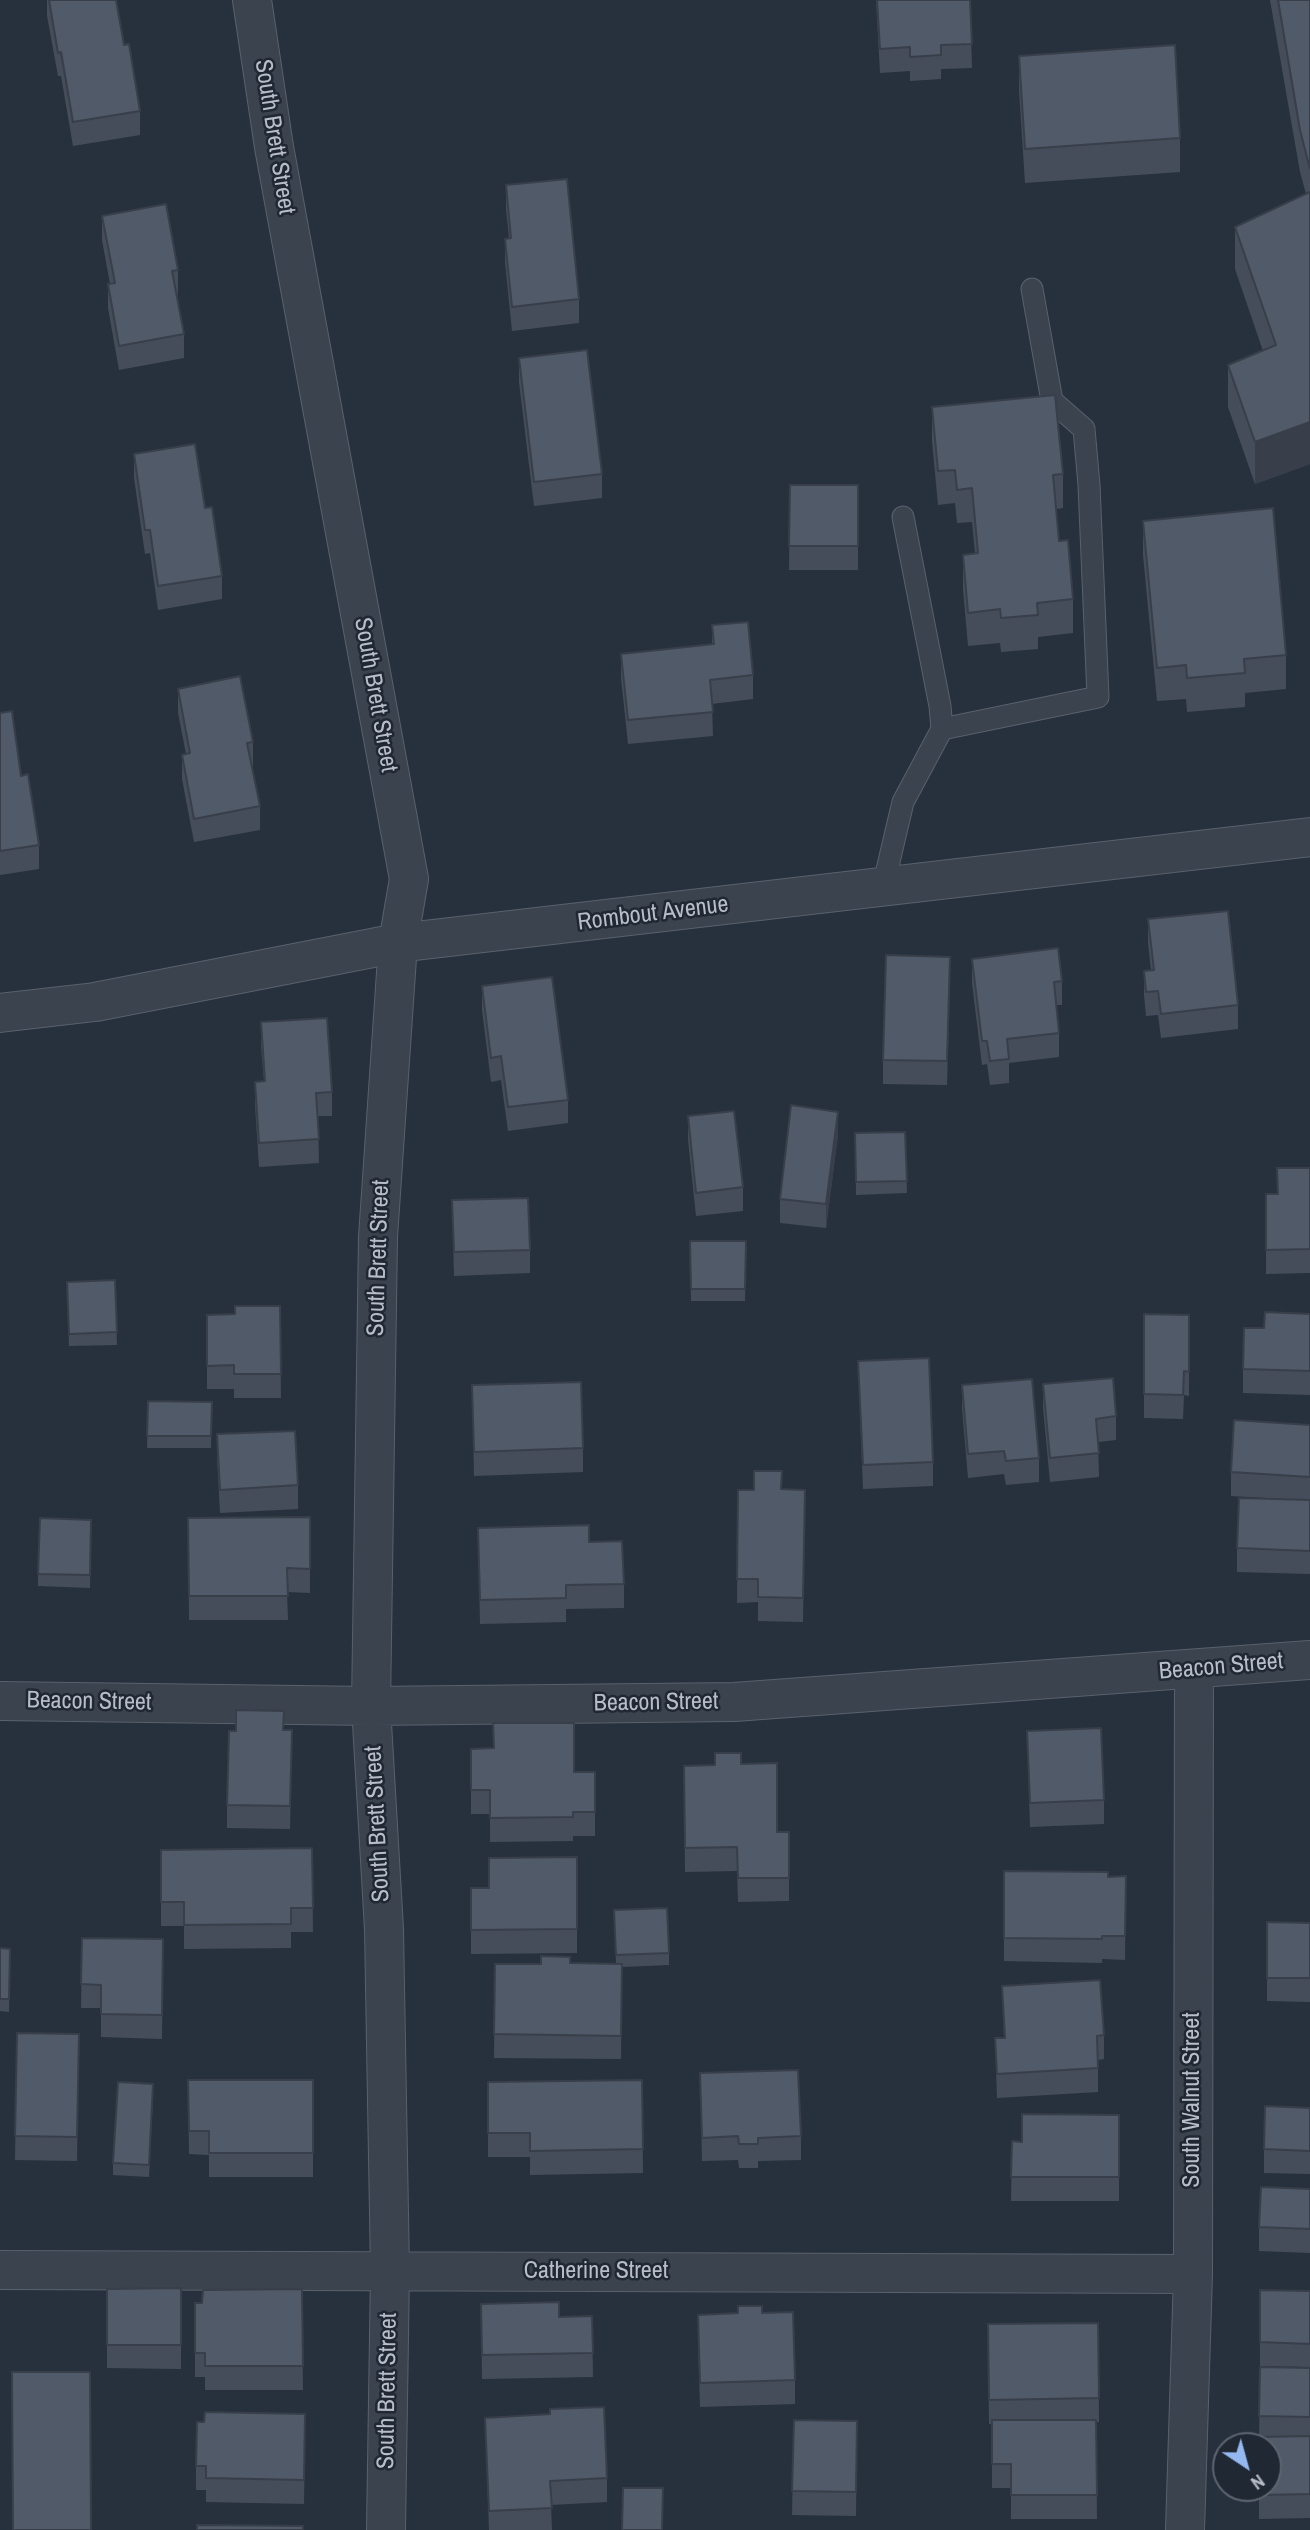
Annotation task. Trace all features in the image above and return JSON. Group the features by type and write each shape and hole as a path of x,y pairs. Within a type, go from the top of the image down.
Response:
{"street":[{"name":"South Brett Street","path":"252,0 274,147 409,879 398,943 378,1237 372,1706 384,1928 390,2271 386,2530"},
{"name":"Rombout Avenue","path":"0,1013 95,1002 398,943 1310,837"},
{"name":"Beacon Street","path":"0,1701 372,1706 734,1702 1310,1660"},
{"name":"South Walnut Street","path":"1185,2530 1193,2274 1194,1670"},
{"name":"Catherine Street","path":"0,2270 1193,2274"}],"lane":[{"path":"942,729 1098,697 1090,498 1084,429 1052,401 1032,289"},
{"path":"883,887 903,802 942,729 940,706 903,517"}],"building":[{"path":"49,0 116,0 124,45 129,44 140,111 73,122"},
{"path":"877,0 970,0 972,44 941,45 941,55 910,57 910,47 880,49"},
{"path":"1278,0 1310,0 1310,169 1300,130"},
{"path":"1175,45 1180,138 1025,149 1019,56"},
{"path":"567,179 579,299 512,307 505,239 511,238 506,185"},
{"path":"1310,192 1310,422 1255,442 1228,365 1276,345 1235,227"},
{"path":"166,204 178,270 172,271 184,334 119,346 108,284 115,283 102,216"},
{"path":"587,350 602,474 534,482 519,358"},
{"path":"1055,395 1063,474 1053,475 1059,541 1068,540 1073,599 1037,603 1038,615 1001,618 1000,609 968,613 963,555 978,553 972,488 957,490 955,470 938,471 932,407"},
{"path":"195,444 205,508 212,507 222,576 158,586 150,530 145,530 134,454"},
{"path":"790,485 858,485 858,546 789,546"},
{"path":"1273,508 1286,655 1244,659 1245,673 1187,678 1186,665 1157,668 1143,521"},
{"path":"748,622 753,675 710,680 713,712 628,720 621,654 714,644 712,625"},
{"path":"240,676 253,742 247,743 260,806 194,819 182,755 190,753 178,689"},
{"path":"12,711 21,776 28,774 39,845 0,851 0,713"},
{"path":"1228,911 1238,1005 1161,1014 1158,991 1146,992 1144,971 1154,970 1148,919"},
{"path":"1058,948 1062,981 1054,982 1059,1033 1007,1039 1009,1059 990,1061 987,1041 982,1041 972,959"},
{"path":"886,955 950,957 947,1061 883,1060"},
{"path":"552,977 568,1100 508,1107 501,1056 491,1058 482,986"},
{"path":"327,1018 332,1092 316,1093 319,1139 259,1143 255,1082 265,1081 261,1022"},
{"path":"791,1105 838,1112 826,1204 780,1199"},
{"path":"734,1111 743,1187 696,1193 688,1116"},
{"path":"905,1132 907,1181 856,1182 855,1133"},
{"path":"1277,1168 1310,1168 1310,1249 1266,1250 1266,1194 1278,1194"},
{"path":"528,1198 530,1250 454,1252 452,1200"},
{"path":"690,1241 746,1241 745,1289 691,1289"},
{"path":"115,1280 117,1332 69,1334 67,1282"},
{"path":"235,1306 280,1306 281,1374 234,1374 234,1365 207,1366 207,1315 235,1314"},
{"path":"1265,1312 1310,1314 1310,1371 1243,1369 1244,1328 1264,1328"},
{"path":"1144,1314 1189,1315 1189,1372 1184,1371 1183,1395 1144,1394"},
{"path":"929,1358 933,1462 863,1465 858,1361"},
{"path":"1113,1378 1116,1416 1096,1419 1099,1453 1050,1458 1043,1384"},
{"path":"1032,1379 1039,1458 1006,1461 1004,1451 968,1454 962,1385"},
{"path":"581,1382 583,1448 474,1452 472,1385"},
{"path":"148,1401 212,1402 211,1436 147,1436"},
{"path":"1234,1420 1310,1425 1310,1477 1231,1472"},
{"path":"295,1431 298,1485 220,1490 217,1434"},
{"path":"754,1471 782,1471 781,1489 805,1490 803,1598 758,1597 758,1579 737,1579 738,1490 754,1490"},
{"path":"1239,1498 1310,1500 1310,1551 1237,1548"},
{"path":"310,1517 310,1569 287,1568 288,1596 189,1596 188,1518"},
{"path":"40,1518 91,1520 90,1575 38,1574"},
{"path":"589,1525 589,1542 622,1541 624,1584 566,1585 566,1598 480,1600 478,1528"},
{"path":"236,1710 284,1711 283,1730 292,1730 290,1806 227,1805 229,1731 236,1731"},
{"path":"493,1723 574,1723 574,1772 595,1772 595,1812 573,1812 573,1817 490,1818 490,1790 471,1790 471,1749 494,1748"},
{"path":"1101,1728 1104,1800 1030,1803 1027,1731"},
{"path":"715,1753 741,1753 741,1764 777,1763 777,1832 789,1832 789,1878 738,1878 737,1847 685,1848 684,1766 715,1765"},
{"path":"312,1848 313,1908 291,1908 291,1924 184,1925 184,1902 161,1902 161,1850"},
{"path":"577,1857 577,1929 471,1930 471,1888 489,1888 489,1858"},
{"path":"1004,1871 1108,1872 1108,1877 1126,1876 1125,1936 1102,1936 1102,1939 1004,1938"},
{"path":"667,1908 669,1953 616,1955 614,1910"},
{"path":"1267,1922 1310,1923 1310,1978 1267,1978"},
{"path":"82,1938 163,1939 162,2015 101,2014 101,1985 81,1984"},
{"path":"0,1948 10,1949 9,1999 0,1999"},
{"path":"541,1956 570,1957 570,1963 622,1964 621,2036 494,2034 495,1964 541,1964"},
{"path":"1100,1980 1104,2035 1097,2036 1098,2068 997,2074 995,2038 1005,2038 1002,1986"},
{"path":"17,2033 79,2034 77,2137 15,2136"},
{"path":"798,2070 801,2136 758,2138 758,2144 739,2144 738,2136 702,2138 700,2073"},
{"path":"188,2080 313,2080 313,2153 209,2153 209,2131 189,2131"},
{"path":"642,2080 643,2149 530,2151 530,2133 488,2133 488,2082"},
{"path":"118,2082 153,2084 149,2165 113,2163"},
{"path":"1265,2106 1310,2108 1310,2151 1264,2149"},
{"path":"1022,2114 1119,2115 1119,2177 1011,2177 1012,2141 1022,2142"},
{"path":"1261,2187 1310,2189 1310,2229 1259,2227"},
{"path":"181,2288 181,2345 107,2345 107,2289"},
{"path":"302,2289 303,2366 205,2366 205,2353 195,2353 195,2303 202,2303 203,2290"},
{"path":"1260,2290 1310,2291 1310,2344 1260,2342"},
{"path":"559,2302 559,2317 592,2316 593,2353 482,2355 481,2304"},
{"path":"738,2306 762,2306 762,2313 793,2312 795,2380 700,2383 698,2315 738,2313"},
{"path":"1098,2323 1099,2398 989,2400 988,2324"},
{"path":"1260,2367 1310,2368 1310,2417 1259,2416"},
{"path":"12,2372 90,2372 91,2530 13,2530"},
{"path":"604,2407 607,2478 550,2481 552,2508 489,2511 485,2418 550,2414 550,2409"},
{"path":"205,2412 305,2414 304,2480 206,2478 206,2466 196,2466 197,2422 204,2422"},
{"path":"794,2420 857,2421 856,2492 792,2491"},
{"path":"992,2420 1096,2420 1097,2495 1011,2495 1011,2464 992,2464"},
{"path":"1310,2436 1310,2494 1282,2495 1282,2437"},
{"path":"623,2488 663,2488 662,2530 622,2530"},
{"path":"197,2525 303,2526 303,2530 197,2530"}]}
